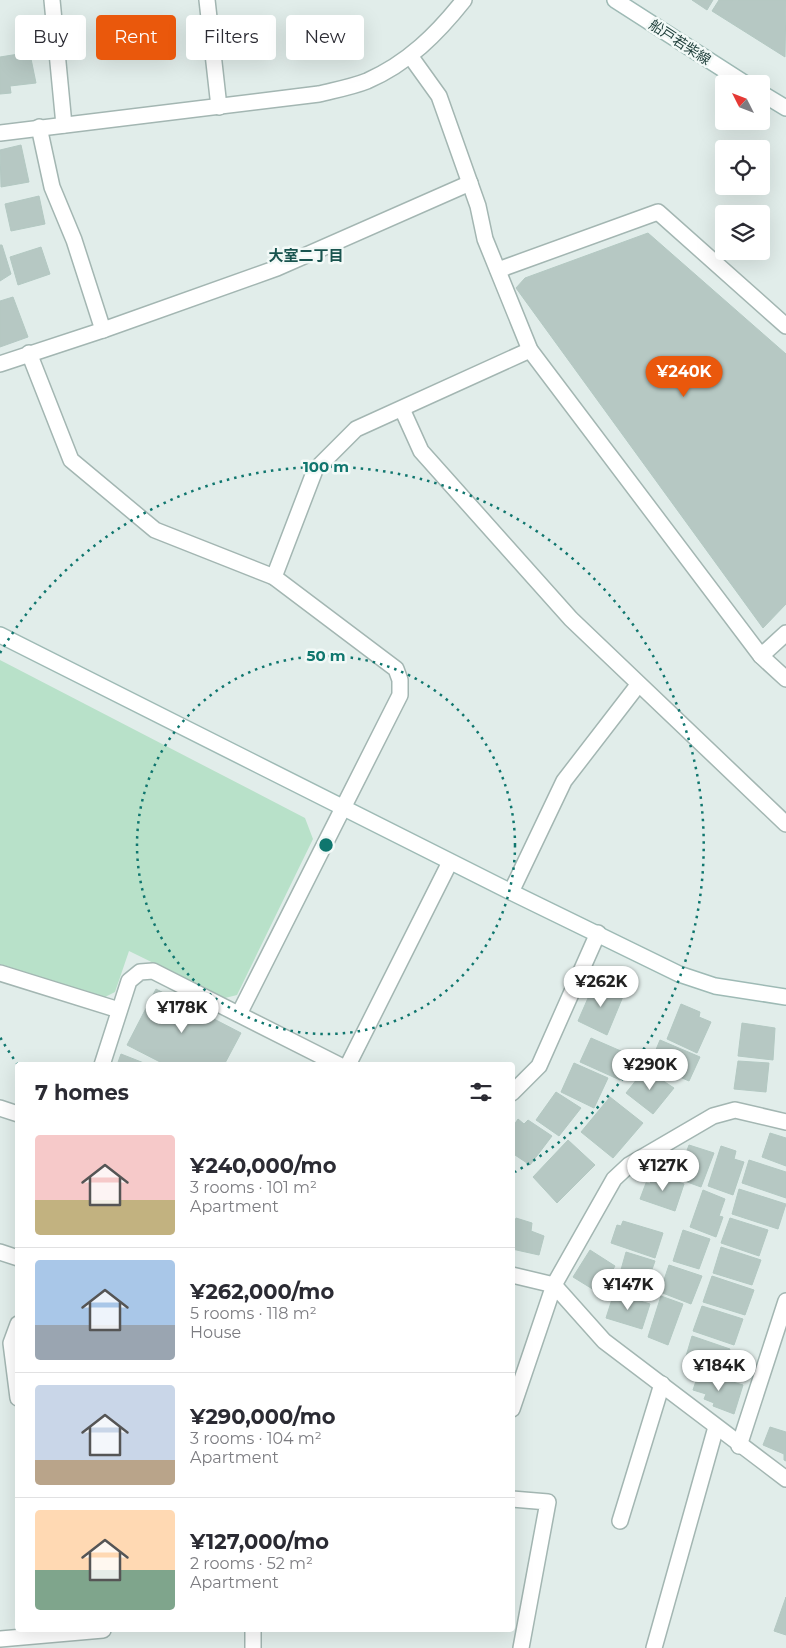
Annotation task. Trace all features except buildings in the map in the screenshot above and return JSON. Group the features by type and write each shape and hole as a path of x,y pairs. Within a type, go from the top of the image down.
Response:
{"street":[{"path":"52,0 64,125"},
{"path":"207,0 219,107"},
{"path":"0,133 319,94 366,81 411,57 449,19 464,0"},
{"name":"船戸若柴線","path":"615,0 732,75"},
{"path":"411,57 439,96 478,206 484,239 530,350 762,656 786,678"},
{"path":"770,98 786,108"},
{"path":"39,127 52,187 74,240 103,330"},
{"path":"0,364 103,330 277,268 470,183"},
{"path":"498,270 658,212 786,326"},
{"path":"274,576 314,470 356,429 530,350"},
{"path":"29,354 71,460 155,530 274,576 396,669 400,680 400,695 239,1014"},
{"path":"402,409 421,451 571,619 638,685 786,824"},
{"path":"762,656 786,633"},
{"path":"0,635 450,862 688,977 715,986 786,997"},
{"path":"511,892 564,781 638,685"},
{"path":"350,1062 450,862"},
{"path":"515,1090 539,1066 598,933"},
{"path":"103,1062 129,981 140,972 154,971 333,1062"},
{"path":"0,973 119,1010"},
{"path":"0,1108 15,1113"},
{"path":"515,1400 554,1285 614,1179 629,1165 713,1116 734,1110 786,1122"},
{"path":"0,1252 15,1257"},
{"path":"515,1276 554,1285 604,1341 662,1384 739,1446 786,1479"},
{"path":"739,1446 786,1301"},
{"path":"15,1334 12,1343 15,1370"},
{"path":"620,1521 662,1384"},
{"path":"654,1648 716,1427"},
{"path":"515,1499 548,1502 521,1648"},
{"path":"0,1639 80,1632"},
{"path":"253,1632 253,1648"}],"green space":[{"path":"0,660 305,818 313,839 237,995 225,998 129,951 115,992 103,998 0,964"}],"district":[{"name":"大室二丁目","path":"306,255"}]}
